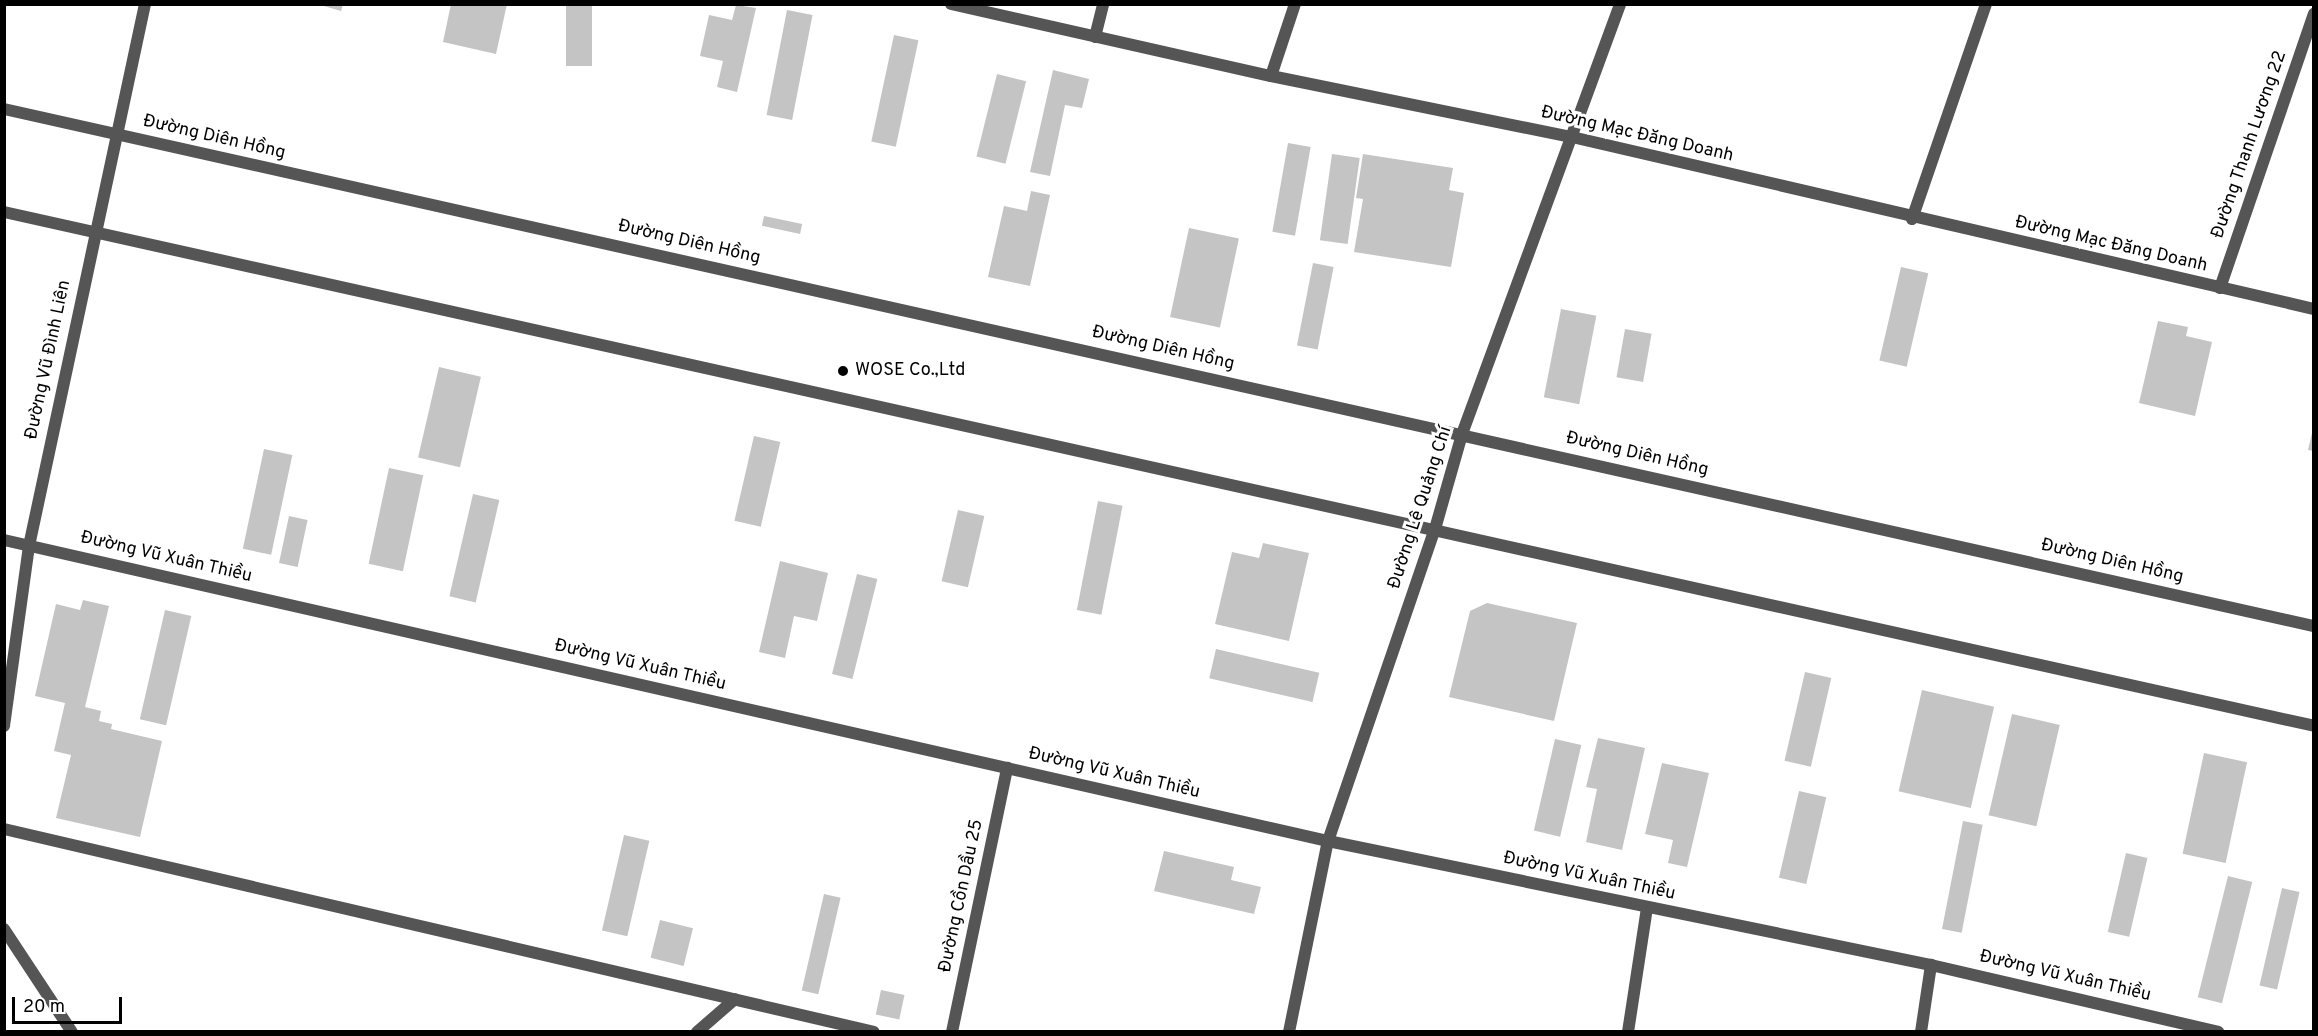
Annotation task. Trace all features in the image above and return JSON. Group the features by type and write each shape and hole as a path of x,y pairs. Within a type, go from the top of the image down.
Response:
{"street":[{"name":"Đường Vũ Đình Liên","path":"4,726 29,546 93,232 145,4"},
{"name":"Đường Mạc Đăng Doanh","path":"951,4 1271,76 1572,137 1911,219 2313,309"},
{"path":"1095,37 1103,4"},
{"path":"1271,76 1295,4"},
{"name":"Đường Lê Quảng Chí","path":"1289,1032 1328,841 1435,529 1462,434 1620,4"},
{"path":"1911,219 1986,4"},
{"name":"Đường Thanh Lương 22","path":"2220,288 2313,14"},
{"name":"Đường Diên Hồng","path":"4,109 2313,626"},
{"path":"4,212 2313,726"},
{"name":"Đường Vũ Xuân Thiều","path":"4,540 1328,841 1931,965 2218,1032"},
{"name":"Đường Cồn Dầu 25","path":"952,1032 1007,768"},
{"path":"4,829 874,1032"},
{"path":"1628,1032 1647,908"},
{"path":"4,929 72,1032"},
{"path":"1921,1032 1931,965"},
{"path":"697,1032 735,999"}],"building":[{"path":"317,4 343,4 341,11"},
{"path":"451,4 507,4 496,54 443,42"},
{"path":"566,4 592,4 592,66 566,66"},
{"path":"736,5 756,8 737,92 717,87 723,61 700,56 709,15 732,20"},
{"path":"787,10 813,15 792,120 767,115"},
{"path":"894,35 918,40 896,147 871,142"},
{"path":"1053,70 1089,79 1082,108 1065,105 1050,176 1030,172"},
{"path":"997,74 1026,81 1006,164 976,156"},
{"path":"1288,143 1311,147 1295,236 1272,232"},
{"path":"1332,154 1360,158 1348,244 1320,240"},
{"path":"1363,154 1453,168 1449,190 1464,193 1451,267 1354,252 1363,199 1356,198"},
{"path":"1031,191 1050,195 1030,286 988,277 1004,206 1027,211"},
{"path":"764,216 802,224 800,234 762,226"},
{"path":"1189,228 1239,239 1220,328 1170,317"},
{"path":"1313,263 1334,267 1318,349 1297,345"},
{"path":"1901,267 1928,273 1907,367 1879,361"},
{"path":"1561,309 1596,316 1579,404 1544,397"},
{"path":"2158,321 2188,327 2186,336 2212,342 2195,416 2139,403"},
{"path":"1625,329 1652,334 1643,382 1616,377"},
{"path":"439,367 481,377 460,467 418,458"},
{"path":"2314,429 2314,451 2308,450"},
{"path":"754,436 780,442 761,527 734,521"},
{"path":"264,449 292,455 271,555 243,549"},
{"path":"389,468 423,475 403,571 369,564"},
{"path":"473,494 499,500 476,602 449,596"},
{"path":"1098,501 1123,506 1101,615 1077,610"},
{"path":"958,510 984,516 968,587 942,581"},
{"path":"289,516 308,520 298,567 279,563"},
{"path":"1263,543 1309,553 1289,641 1215,624 1232,552 1259,558"},
{"path":"780,561 828,573 817,621 794,616 785,658 759,652"},
{"path":"857,574 877,579 852,679 832,674"},
{"path":"83,600 109,606 85,707 101,711 99,721 112,724 111,729 162,741 140,837 56,818 71,755 54,751 65,703 35,696 56,604 80,610"},
{"path":"1487,603 1577,623 1554,721 1449,697 1470,611"},
{"path":"165,610 191,616 166,725 140,719"},
{"path":"1216,649 1319,673 1313,702 1209,678"},
{"path":"1805,672 1831,678 1811,767 1785,761"},
{"path":"1922,690 1994,707 1971,808 1899,791"},
{"path":"2012,714 2060,725 2036,826 1989,815"},
{"path":"1598,738 1645,748 1622,850 1586,842 1597,789 1586,787"},
{"path":"1555,739 1581,745 1560,837 1534,831"},
{"path":"2204,753 2247,762 2226,863 2183,854"},
{"path":"1662,763 1709,773 1687,867 1668,863 1673,840 1645,834"},
{"path":"1799,791 1826,797 1806,884 1779,878"},
{"path":"1963,821 1983,825 1962,933 1942,929"},
{"path":"624,835 649,841 627,936 602,930"},
{"path":"1164,851 1234,867 1231,880 1261,887 1254,914 1154,891"},
{"path":"2126,853 2147,858 2129,937 2108,932"},
{"path":"2228,876 2252,882 2222,1003 2198,997"},
{"path":"2282,888 2300,892 2277,989 2260,985"},
{"path":"824,894 841,898 818,994 802,990"},
{"path":"660,920 693,928 684,966 651,958"},
{"path":"881,990 904,995 899,1019 876,1014"}],"place":[{"name":"WOSE Co.,Ltd","path":"843,371"}]}
